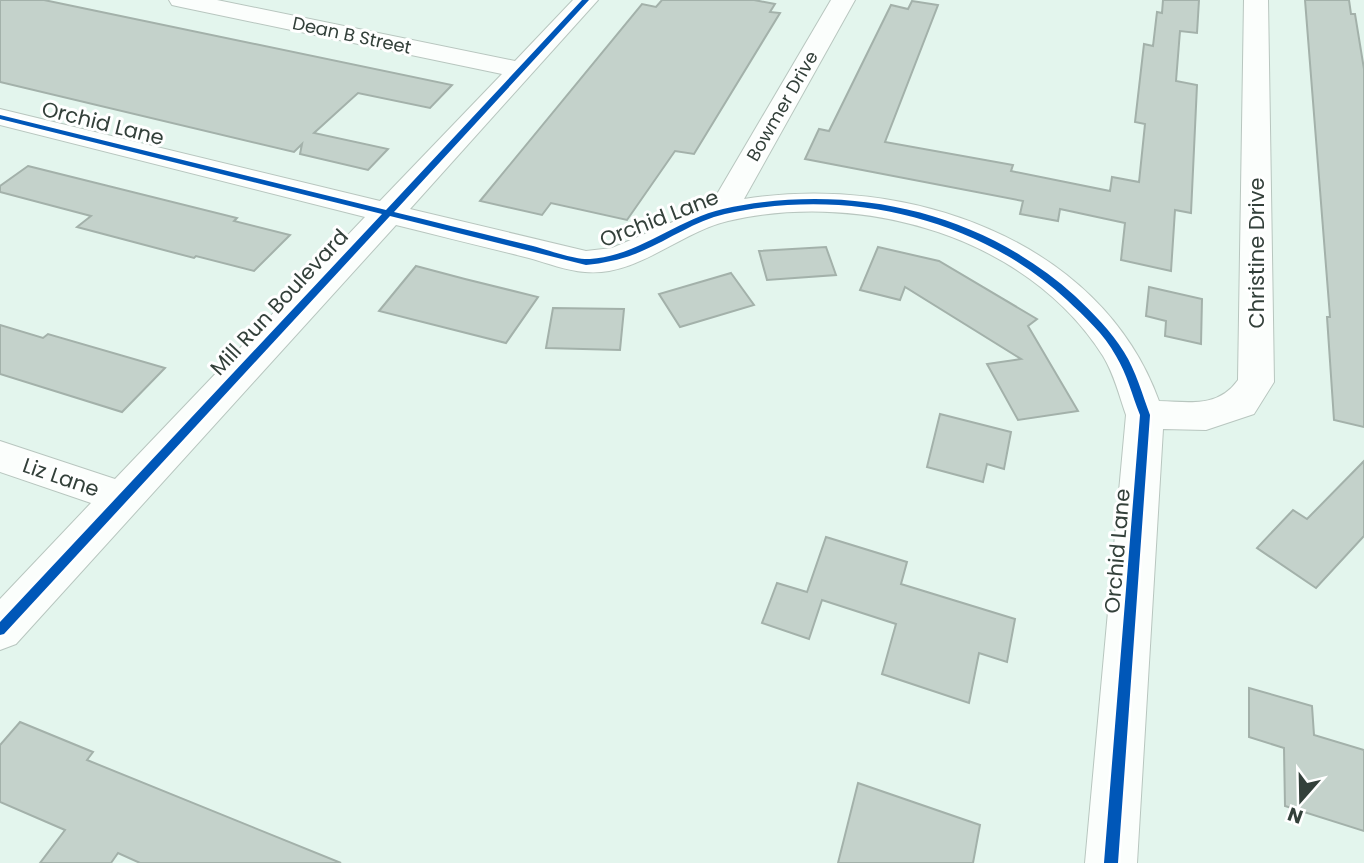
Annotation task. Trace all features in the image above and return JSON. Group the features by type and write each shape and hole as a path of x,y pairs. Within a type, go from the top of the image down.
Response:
{"street":[{"name":"Dean B Street","path":"181,0 522,69"},
{"name":"Mill Run Boulevard","path":"0,630 586,0"},
{"name":"Bowmer Drive","path":"721,213 843,0"},
{"name":"Christine Drive","path":"1145,415 1206,416 1241,404 1256,382 1256,0"},
{"name":"Orchid Lane","path":"0,117 388,212 558,258 586,262 610,262 635,252 677,228 721,213 776,202 822,201 908,213 951,224 1031,263 1068,293 1097,324 1124,360 1145,415 1111,863"},
{"name":"Liz Lane","path":"0,456 123,498"}],"building":[{"path":"0,0 44,0 452,85 430,108 358,93 314,133 388,149 368,170 300,154 302,144 294,152 0,82"},
{"path":"662,0 754,0 775,4 770,12 780,13 694,154 675,151 627,220 551,203 542,215 480,201 642,4 656,7"},
{"path":"1163,0 1199,0 1197,33 1180,31 1176,81 1197,85 1191,213 1175,210 1171,271 1121,260 1125,223 1060,209 1058,221 1020,214 1023,201 805,159 819,129 829,131 891,5 908,9 912,1 938,5 885,142 1013,165 1011,171 1110,191 1112,177 1139,182 1145,124 1135,122 1144,44 1153,46 1157,12 1162,13"},
{"path":"1305,0 1349,0 1351,14 1355,14 1364,69 1364,427 1334,420 1327,317 1330,317"},
{"path":"28,166 237,218 234,221 290,235 254,271 196,256 194,258 77,227 91,216 0,192 0,186"},
{"path":"826,247 836,275 767,280 759,251"},
{"path":"878,247 939,261 1037,319 1028,326 1078,411 1018,420 987,364 1021,359 905,287 900,300 860,290"},
{"path":"416,266 538,297 506,343 379,311"},
{"path":"731,273 754,305 680,327 659,294"},
{"path":"1149,287 1202,299 1201,344 1165,336 1166,321 1146,316"},
{"path":"553,308 624,309 620,350 546,348"},
{"path":"0,325 43,338 48,334 165,368 122,412 0,374"},
{"path":"940,414 1011,432 1004,469 987,464 983,482 927,467"},
{"path":"1364,461 1364,536 1316,588 1257,548 1293,510 1307,519"},
{"path":"826,537 907,562 901,584 1015,619 1007,662 979,653 969,703 882,674 896,624 822,600 809,639 762,623 777,583 807,592"},
{"path":"1249,688 1312,706 1314,735 1364,750 1364,831 1285,806 1284,748 1249,737"},
{"path":"20,722 93,752 87,760 341,863 140,863 118,853 111,863 40,863 65,830 0,802 0,745"},
{"path":"858,783 980,825 973,863 838,863"}],"cycle path":[{"path":"0,630 586,0"},
{"path":"0,117 586,262 605,260 639,249 688,225 723,212 771,204 820,202 869,205 918,215 965,230 1009,251 1049,278 1101,329 1124,361 1145,415 1111,863"}]}
